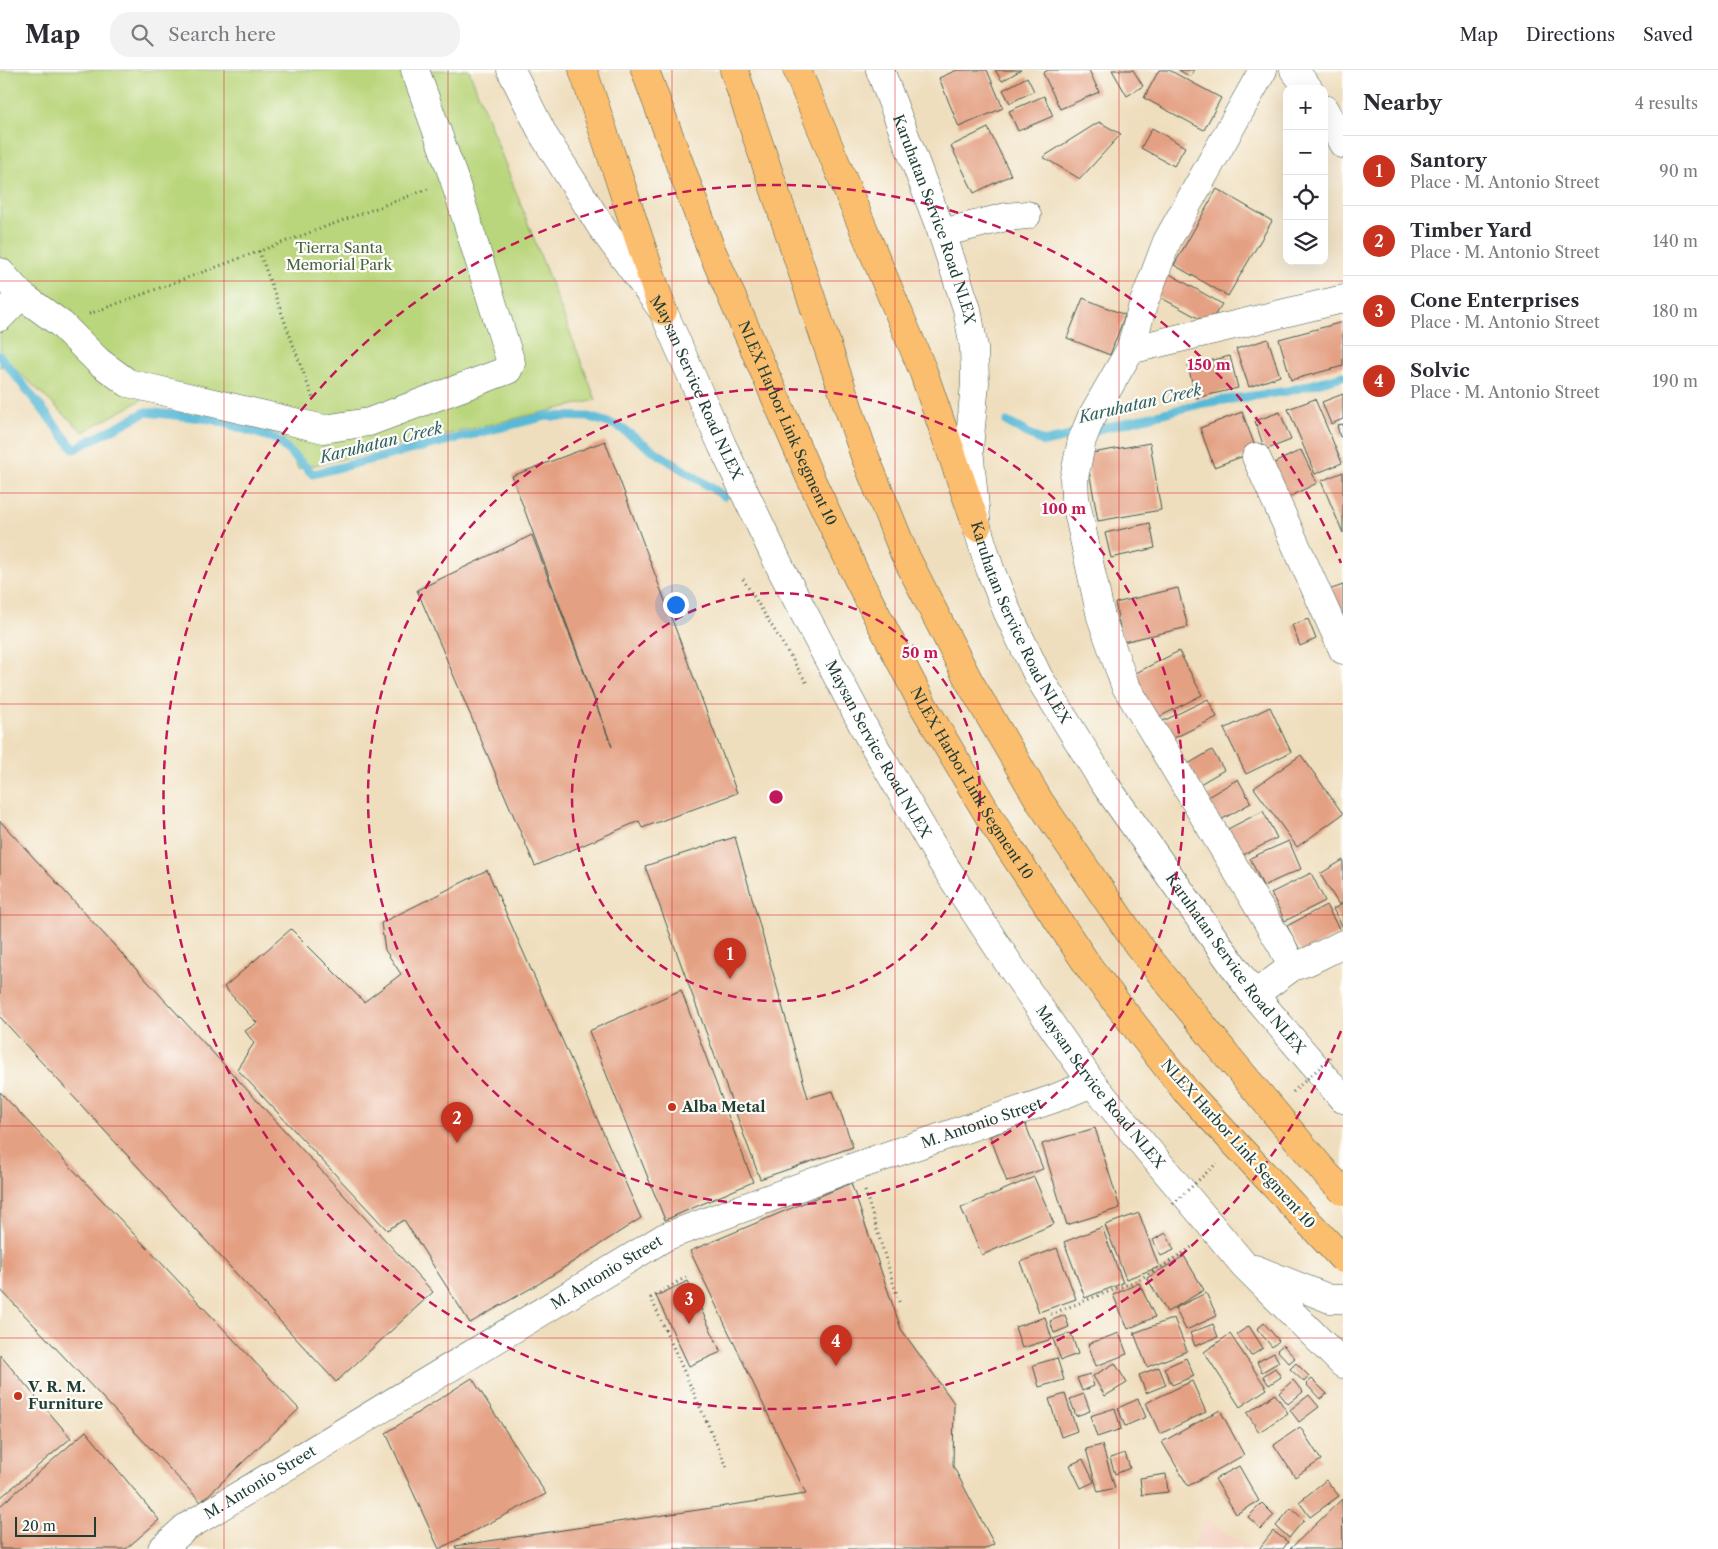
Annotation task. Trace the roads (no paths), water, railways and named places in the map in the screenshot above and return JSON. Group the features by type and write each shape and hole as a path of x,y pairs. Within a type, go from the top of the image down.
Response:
{"highway":[{"path":"583,70 663,311"},
{"name":"NLEX Harbor Link Segment 10","path":"645,70 711,248 809,475 857,577 923,705 996,828 1091,970 1185,1090 1343,1259"},
{"path":"734,70 864,454 904,553 968,681 1040,802 1138,945 1235,1065 1327,1175 1343,1191"},
{"path":"797,70 923,371 977,528"}],"street":[{"path":"0,272 21,295 61,324 98,360 128,383 324,429 369,422 508,370 511,363 454,179 415,70"},
{"name":"Maysan Service Road NLEX","path":"511,70 544,136 602,228 663,311 722,445 783,573 868,736 940,859 1009,964 1092,1083 1244,1265 1343,1364"},
{"name":"Karuhatan Service Road NLEX","path":"880,70 942,233 967,309 974,348 975,383 969,449 977,528 990,569 1007,611 1038,676 1104,783 1254,995 1343,1099"},
{"path":"1263,70 1167,241 1143,304 1130,350 1086,429 1074,478 1075,498 1101,617 1125,685 1282,946 1292,967"},
{"path":"1294,70 1306,85"},
{"path":"1328,116 1343,144"},
{"path":"942,233 1006,217 1027,215"},
{"path":"0,316 21,295"},
{"path":"1130,350 1343,299"},
{"path":"1256,457 1343,650"},
{"path":"1254,995 1292,967 1309,961 1343,944"},
{"name":"M. Antonio Street","path":"162,1549 185,1528 665,1237 858,1166 1053,1099 1092,1083"},
{"path":"1244,1265 1330,1299 1343,1299"}],"waterway":[{"name":"Karuhatan Creek","path":"0,356 74,449 146,412 212,419 276,439 313,474 547,416 589,417 618,426 724,496"},
{"name":"Karuhatan Creek","path":"1092,431 1204,403 1288,391 1343,376"},
{"name":"Karuhatan Creek","path":"1007,422 1044,442 1079,434"}],"place":[{"name":"Santory","path":"730,979"},
{"name":"Alba Metal","path":"672,1107"},
{"name":"Timber Yard","path":"457,1143"},
{"name":"Cone Enterprises","path":"689,1324"},
{"name":"Solvic","path":"836,1366"},
{"name":"V. R. M. Furniture","path":"18,1396"}],"park label":[{"name":"Tierra Santa Memorial Park","path":"339,256"}]}
